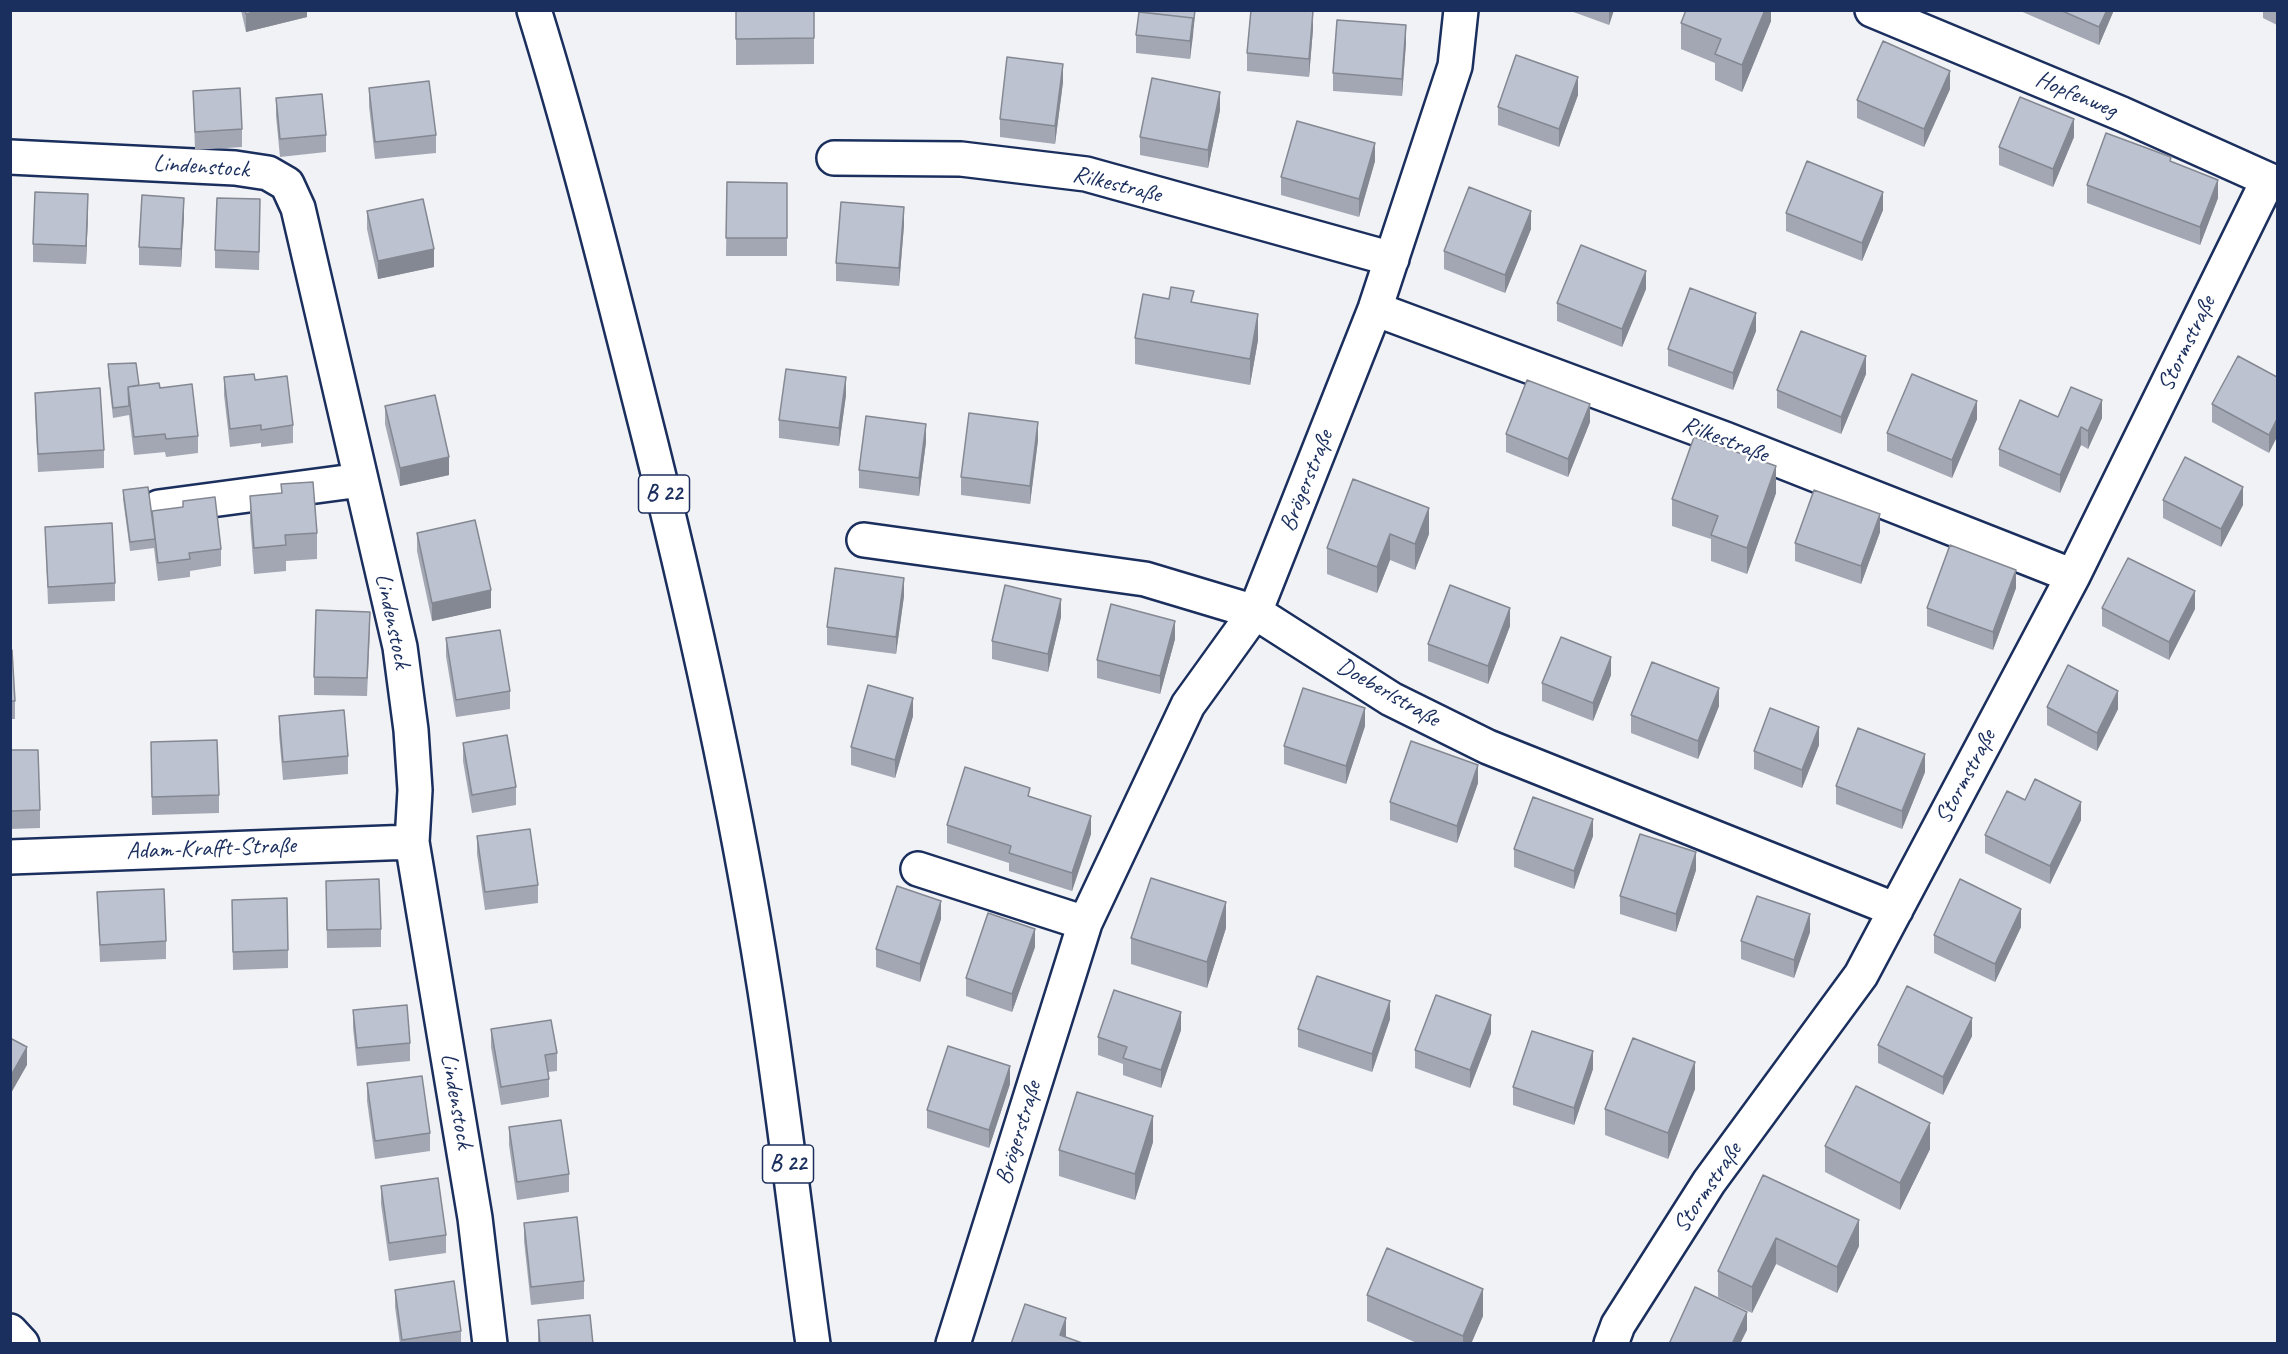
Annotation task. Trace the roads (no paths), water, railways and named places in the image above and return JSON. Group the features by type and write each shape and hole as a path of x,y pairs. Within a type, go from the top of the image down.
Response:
{"street":[{"name":"B 22","path":"534,10 559,90 680,556 718,738 764,984 813,1344"},
{"name":"Brögerstraße","path":"953,1344 1085,923 1188,705 1255,612 1375,309 1392,260 1455,66 1461,10"},
{"name":"Hopfenweg","path":"1872,10 2122,114 2273,182"},
{"name":"Lindenstock","path":"10,157 235,168 268,173 287,184 298,208 400,647 411,730 415,790 412,842 475,1218 490,1344"},
{"name":"Rilkestraße","path":"834,158 961,159 1086,174 1392,260"},
{"name":"Stormstraße","path":"1611,1344 1618,1325 1709,1182 1861,975 2073,576 2273,182"},
{"name":"Rilkestraße","path":"1375,309 1725,439 2073,576"},
{"path":"159,507 361,480"},
{"name":"Doeberlstraße","path":"864,540 1145,579 1255,612 1391,699 1488,747 1896,910"},
{"name":"Adam-Krafft-Straße","path":"10,857 412,842"},
{"path":"918,869 1085,923"},
{"path":"10,1330 22,1344"}]}
